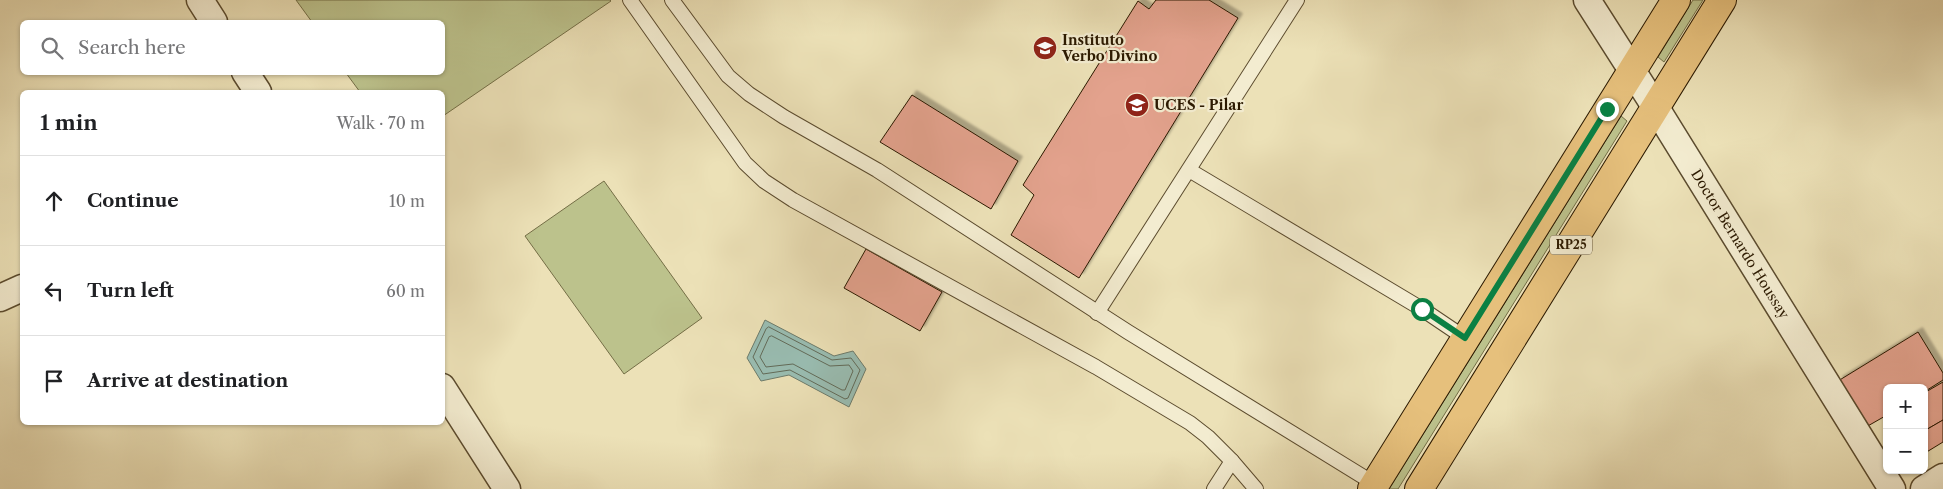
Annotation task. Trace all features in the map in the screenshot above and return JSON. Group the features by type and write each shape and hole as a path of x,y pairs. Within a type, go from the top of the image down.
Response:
{"main road":[{"name":"RP25","path":"1374,487 1676,0"},
{"name":"RP25","path":"1419,489 1722,0"}],"street":[{"path":"200,0 213,20"},
{"name":"Doctor Bernardo Houssay","path":"1587,0 1892,489"},
{"path":"247,75 257,90"},
{"path":"0,298 20,289"},
{"path":"445,392 507,489"},
{"path":"1924,489 1943,477"}],"lane":[{"path":"630,0 745,163 764,182 793,200 1096,367 1190,423 1208,437 1256,489"},
{"path":"672,0 728,76 749,94 784,117 877,170 1374,487"},
{"path":"1097,312 1297,0"},
{"path":"1189,170 1422,309 1465,338"},
{"path":"1214,489 1232,461"}],"green space":[{"path":"296,0 611,1 445,115 445,90 359,90 347,75 445,75 445,20 311,20"},
{"path":"1693,0 1703,0 1664,62 1658,57"},
{"path":"1621,116 1627,121 1398,489 1389,489"},
{"path":"604,181 702,318 624,374 525,236"}],"water":[{"path":"765,320 834,356 853,351 866,369 849,407 789,375 761,381 747,358"}],"building":[{"path":"1156,0 1209,0 1238,18 1079,278 1011,235 1034,195 1023,185 1138,1 1149,9"},
{"path":"912,95 1018,161 991,209 880,142"},
{"path":"866,249 942,292 920,331 844,288"},
{"path":"1918,332 1943,373 1943,380 1928,389 1928,384 1883,384 1883,417 1866,427 1838,381"},
{"path":"1943,382 1943,420 1928,429 1928,391"},
{"path":"1943,420 1943,442 1928,451 1928,429"}],"place":[{"name":"Instituto Verbo Divino","path":"1045,48"},
{"name":"UCES - Pilar","path":"1137,105"}],"route":[{"path":"1422,309 1465,338 1607,109"}]}
